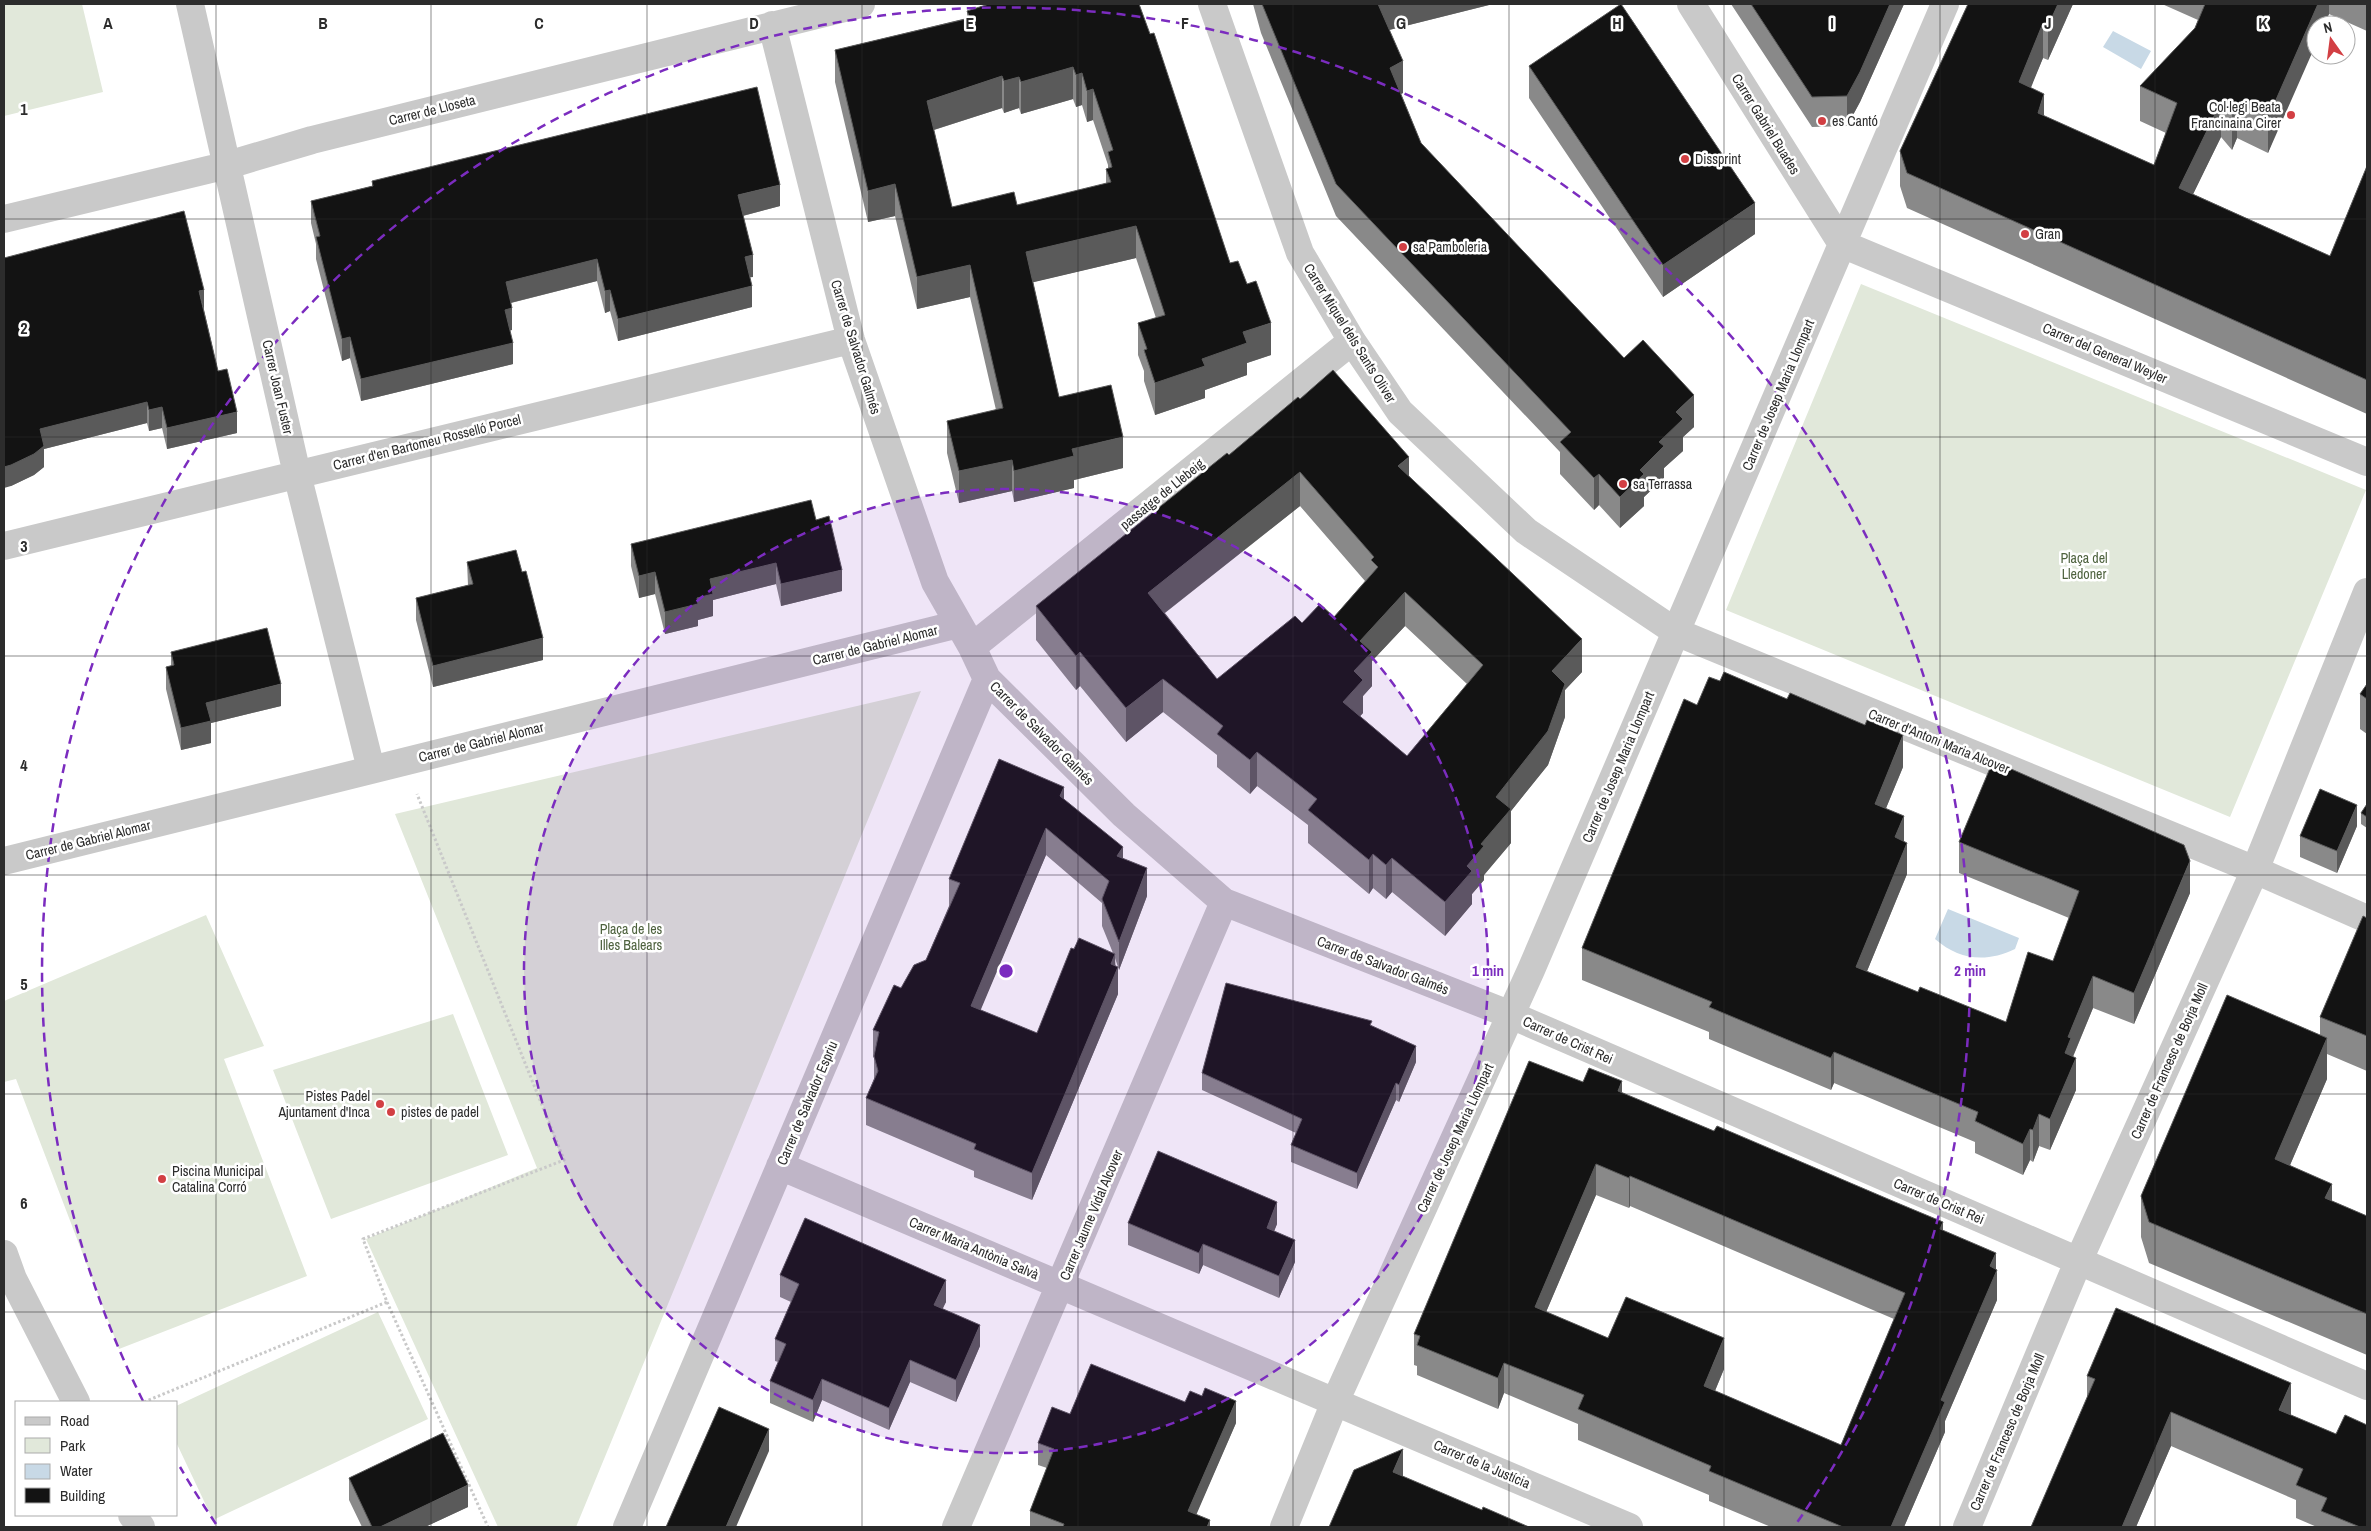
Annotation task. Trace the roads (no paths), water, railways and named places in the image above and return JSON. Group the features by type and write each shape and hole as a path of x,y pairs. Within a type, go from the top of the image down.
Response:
{"street":[{"name":"Carrer Joan Fuster","path":"190,4 297,474 371,770"},
{"name":"Carrer de Lloseta","path":"4,219 228,165 312,140 861,4"},
{"name":"Carrer Miquel dels Sants Oliver","path":"1212,4 1300,253 1352,341 1400,412 1526,530 1676,632"},
{"name":"Carrer Gabriel Buades","path":"1691,4 1842,244"},
{"name":"Carrer de Josep Maria Llompart","path":"1284,1527 1335,1402 1511,1015 1945,4"},
{"name":"Carrer de Salvador Galmés","path":"772,25 850,340 935,582 966,636 987,679 1124,815 1224,902 1511,1015"},
{"name":"Carrer del General Weyler","path":"1842,244 2367,462"},
{"name":"Carrer d'en Bartomeu Rosselló Porcel","path":"4,546 850,340"},
{"name":"passatge de Llebeig","path":"966,636 1352,341"},
{"name":"Carrer de Francesc de Borja Moll","path":"1967,1527 2078,1262 2255,870 2367,592"},
{"name":"Carrer d'Antoni Maria Alcover","path":"1676,632 2255,870 2367,919"},
{"name":"Carrer de Gabriel Alomar","path":"4,861 404,761 966,636"},
{"name":"Carrer de Salvador Espriu","path":"627,1527 987,679"},
{"name":"Carrer Jaume Vidal Alcover","path":"956,1527 1224,902"},
{"name":"Carrer de Crist Rei","path":"1511,1015 2367,1386"},
{"name":"Carrer Maria Antònia Salvà","path":"780,1166 1335,1402"},
{"path":"4,1254 13,1278 75,1401"},
{"name":"Carrer de la Justícia","path":"1335,1402 1629,1527"},
{"path":"133,1516 141,1527"}],"water":[{"path":"2113,31 2151,51 2141,69 2103,47"},
{"path":"1948,909 2019,938 2015,949 1983,958 1963,955 1944,946 1935,939"}],"place":[{"name":"Col·legi Beata Francinaina Cirer","path":"2291,115"},
{"name":"es Cantó","path":"1822,121"},
{"name":"Dissprint","path":"1685,159"},
{"name":"Gran","path":"2025,234"},
{"name":"sa Pamboleria","path":"1403,247"},
{"name":"sa Terrassa","path":"1623,484"},
{"name":"Pistes Padel Ajuntament d'Inca","path":"380,1104"},
{"name":"pistes de padel","path":"391,1112"},
{"name":"Piscina Municipal Catalina Corró","path":"162,1179"}],"park label":[{"name":"Plaça del Lledoner","path":"2084,566"},
{"name":"Plaça de les Illes Balears","path":"631,938"}]}
